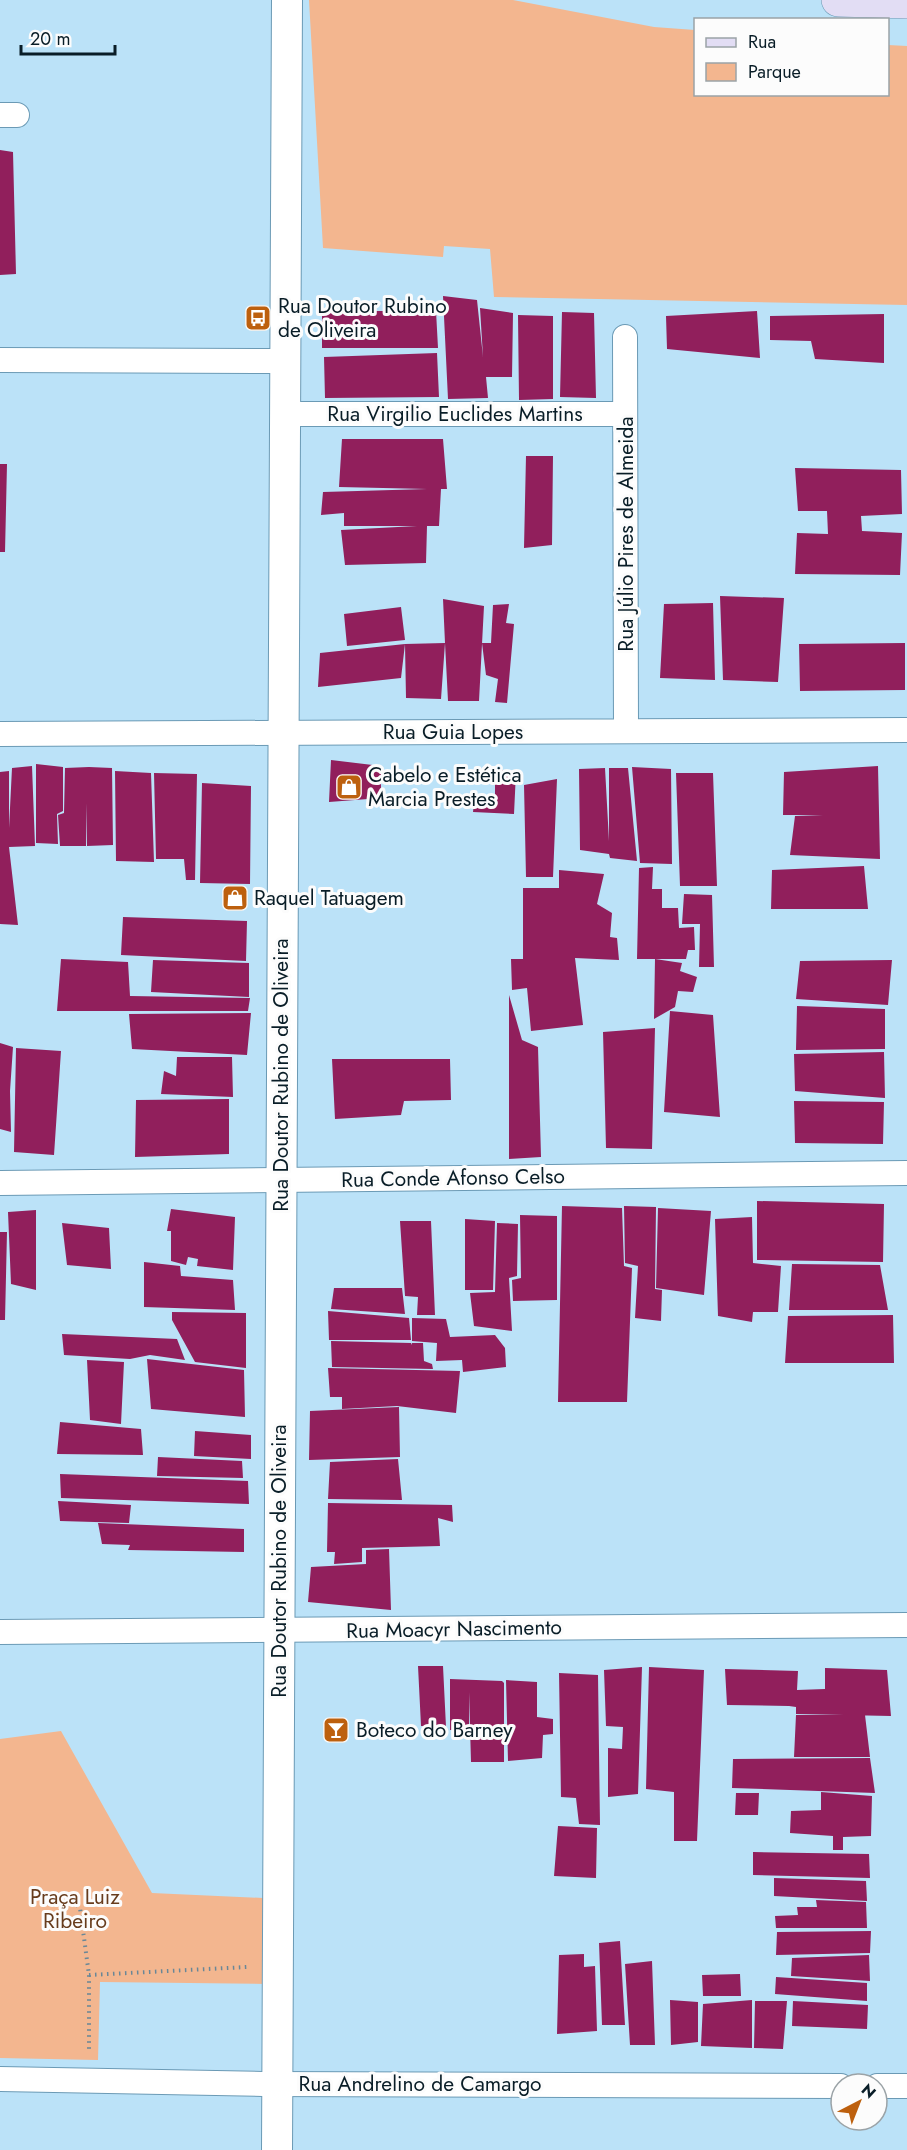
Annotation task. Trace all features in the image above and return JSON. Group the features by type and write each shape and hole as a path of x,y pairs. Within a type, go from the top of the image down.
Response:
{"main road":[{"path":"838,0 907,2"}],"street":[{"name":"Rua Doutor Rubino de Oliveira","path":"277,2150 286,0"},
{"name":"Rua Júlio Pires de Almeida","path":"626,337 626,731"},
{"path":"0,360 285,361"},
{"name":"Rua Virgilio Euclides Martins","path":"285,414 625,414"},
{"name":"Rua Guia Lopes","path":"0,734 907,730"},
{"name":"Rua Conde Afonso Celso","path":"0,1183 907,1173"},
{"name":"Rua Moacyr Nascimento","path":"0,1632 907,1625"},
{"name":"Rua Andrelino de Camargo","path":"0,2079 277,2084 829,2086"},
{"path":"889,2086 907,2086"}],"path":[{"path":"66,1902 75,1903 80,1908 89,1975 89,2081"},
{"path":"89,1975 277,1965"}],"green space":[{"path":"309,0 513,0 654,27 694,30 694,96 889,96 889,45 907,46 907,305 494,297 490,249 444,246 443,257 323,248"},
{"name":"Praça Luiz Ribeiro","path":"61,1731 152,1893 263,1898 267,1984 100,1982 98,2060 0,2058 0,1739"}],"building":[{"path":"0,150 13,152 16,274 0,275"},
{"path":"443,296 477,300 483,357 480,308 513,313 512,377 486,377 488,398 448,399"},
{"path":"322,311 436,311 438,348 322,348"},
{"path":"757,311 760,358 667,349 666,316"},
{"path":"562,312 594,313 596,398 560,397"},
{"path":"884,314 884,363 815,359 811,341 770,340 770,316"},
{"path":"518,315 553,316 553,399 519,400"},
{"path":"437,353 439,397 325,398 324,357"},
{"path":"342,439 443,439 447,489 441,489 439,526 427,526 426,563 345,565 341,530 417,526 344,526 344,513 321,515 323,492 427,489 339,487"},
{"path":"526,456 553,456 552,545 524,548"},
{"path":"0,464 7,464 5,552 0,552"},
{"path":"795,468 901,470 902,514 861,516 862,531 902,533 900,575 795,574 797,533 828,534 827,511 798,511"},
{"path":"720,596 784,598 778,682 723,680"},
{"path":"443,599 484,606 479,701 448,701"},
{"path":"713,603 715,680 660,678 664,604"},
{"path":"509,604 506,623 514,624 507,703 495,702 498,679 486,675 482,643 491,643 493,605"},
{"path":"401,607 405,640 347,646 344,614"},
{"path":"445,643 441,699 406,698 405,644"},
{"path":"905,643 905,690 800,691 799,644"},
{"path":"405,644 401,678 318,687 320,653"},
{"path":"331,760 381,766 381,798 329,802"},
{"path":"36,764 63,767 63,811 57,814 58,844 36,843"},
{"path":"32,766 35,846 9,847 18,925 0,924 0,772 9,771 9,828 12,768"},
{"path":"878,766 880,859 790,855 795,816 823,815 783,815 784,772"},
{"path":"632,767 671,769 672,864 640,863"},
{"path":"65,768 112,768 113,845 87,846 87,803 86,846 60,846 58,815 64,813"},
{"path":"605,768 609,841 609,768 628,768 637,861 610,858 609,854 580,850 579,769"},
{"path":"495,769 516,772 514,814 473,812 475,794 495,796"},
{"path":"115,771 151,773 154,862 116,861"},
{"path":"154,773 197,774 195,880 186,880 184,859 156,859"},
{"path":"676,773 713,773 717,886 680,886"},
{"path":"557,779 553,877 526,877 524,785"},
{"path":"202,783 251,786 250,884 200,883"},
{"path":"864,866 868,909 771,909 772,870"},
{"path":"653,867 652,889 662,889 662,908 678,908 679,928 694,927 695,950 688,950 686,959 637,959 639,868"},
{"path":"559,870 604,874 597,904 612,913 610,937 617,938 619,960 575,958 583,1025 531,1031 527,988 512,990 511,959 523,959 523,888 559,888"},
{"path":"684,894 712,895 714,967 699,967 700,924 682,924"},
{"path":"123,917 247,921 246,961 121,955"},
{"path":"61,959 128,962 130,996 250,998 248,1011 57,1011"},
{"path":"655,959 682,963 680,971 697,977 693,992 678,991 675,1007 654,1019"},
{"path":"153,960 249,963 249,997 151,992"},
{"path":"892,960 888,1005 796,999 800,961"},
{"path":"509,995 522,1040 538,1047 541,1157 509,1159"},
{"path":"797,1006 885,1009 885,1049 796,1050"},
{"path":"670,1011 713,1015 720,1117 664,1112"},
{"path":"251,1013 247,1055 132,1049 129,1014"},
{"path":"655,1028 652,1149 606,1148 603,1032"},
{"path":"0,1043 13,1047 10,1091 11,1132 0,1129"},
{"path":"16,1048 61,1051 54,1155 14,1152"},
{"path":"884,1052 885,1098 795,1091 794,1054"},
{"path":"177,1057 232,1057 233,1097 161,1094 164,1071 176,1076"},
{"path":"332,1059 450,1059 451,1100 404,1101 401,1115 335,1119"},
{"path":"229,1099 229,1154 135,1157 136,1100"},
{"path":"794,1101 884,1102 883,1144 795,1143"},
{"path":"757,1201 884,1204 883,1262 757,1260"},
{"path":"562,1206 622,1208 624,1266 632,1268 627,1402 558,1402"},
{"path":"624,1206 656,1207 655,1289 662,1290 661,1321 635,1318 638,1266 625,1263"},
{"path":"658,1208 711,1211 704,1295 656,1288"},
{"path":"171,1209 235,1217 233,1270 197,1266 198,1259 188,1257 186,1265 171,1261 171,1231 167,1231"},
{"path":"36,1210 36,1290 11,1284 8,1212"},
{"path":"520,1215 557,1216 557,1300 513,1301 512,1280 521,1278"},
{"path":"752,1217 753,1263 781,1266 778,1312 753,1312 752,1322 718,1316 715,1219"},
{"path":"465,1219 495,1221 493,1290 465,1290"},
{"path":"400,1221 431,1221 435,1315 417,1315 418,1297 405,1296"},
{"path":"62,1223 109,1228 111,1269 67,1265"},
{"path":"497,1223 518,1224 517,1276 509,1278 512,1331 474,1326 470,1293 495,1292"},
{"path":"0,1232 7,1232 5,1320 0,1320"},
{"path":"144,1262 180,1266 181,1276 233,1280 235,1310 144,1307"},
{"path":"792,1264 880,1265 888,1310 789,1310"},
{"path":"334,1288 402,1288 405,1314 331,1309"},
{"path":"328,1311 409,1318 411,1340 329,1340"},
{"path":"172,1312 246,1313 246,1368 195,1362 172,1320"},
{"path":"893,1315 894,1363 785,1363 788,1316"},
{"path":"412,1318 446,1319 450,1337 495,1335 505,1348 506,1367 463,1372 462,1360 436,1361 437,1343 412,1341"},
{"path":"62,1334 177,1339 185,1360 150,1355 130,1359 64,1355"},
{"path":"331,1341 411,1343 412,1345 412,1343 423,1343 424,1361 432,1364 433,1369 332,1367"},
{"path":"147,1359 244,1370 245,1417 151,1409"},
{"path":"87,1360 124,1362 121,1424 90,1420"},
{"path":"328,1368 460,1371 456,1413 397,1406 342,1409 342,1397 330,1397"},
{"path":"399,1407 400,1457 309,1460 310,1411"},
{"path":"60,1422 141,1429 143,1455 57,1454"},
{"path":"195,1431 251,1435 251,1459 194,1456"},
{"path":"158,1457 242,1461 243,1478 157,1476"},
{"path":"398,1459 402,1500 328,1499 330,1462"},
{"path":"60,1474 248,1481 249,1504 61,1498"},
{"path":"58,1501 131,1505 129,1523 60,1521"},
{"path":"328,1503 452,1505 453,1522 438,1518 440,1546 362,1548 362,1562 334,1564 335,1552 327,1552"},
{"path":"98,1523 244,1529 244,1552 128,1550 130,1545 102,1544"},
{"path":"389,1549 391,1610 308,1602 311,1567 366,1564 366,1550"},
{"path":"418,1666 443,1666 446,1727 421,1726"},
{"path":"642,1667 638,1794 608,1797 608,1748 622,1749 623,1727 606,1726 604,1670"},
{"path":"649,1667 704,1670 697,1841 674,1841 674,1792 646,1789"},
{"path":"825,1668 887,1670 891,1716 796,1714 796,1707 789,1706 727,1705 725,1669 798,1671 797,1690 825,1689"},
{"path":"559,1673 598,1675 600,1825 579,1824 576,1798 561,1797"},
{"path":"450,1679 502,1681 504,1683 504,1762 471,1762 469,1692 469,1731 450,1730"},
{"path":"506,1680 537,1682 537,1717 553,1719 553,1734 543,1735 542,1758 508,1761"},
{"path":"796,1715 865,1715 870,1757 794,1757"},
{"path":"870,1758 875,1793 732,1788 733,1759"},
{"path":"821,1792 872,1796 871,1836 843,1837 843,1850 833,1850 833,1836 790,1833 791,1811 821,1810"},
{"path":"736,1793 759,1793 758,1815 735,1815"},
{"path":"558,1826 597,1828 596,1878 554,1876"},
{"path":"753,1852 869,1854 870,1878 753,1875"},
{"path":"774,1878 866,1881 867,1901 774,1896"},
{"path":"816,1900 866,1902 867,1928 776,1928 775,1916 798,1915 797,1907 817,1907"},
{"path":"871,1931 870,1953 776,1955 777,1932"},
{"path":"620,1941 625,2025 602,2025 599,1943"},
{"path":"584,1954 584,1967 595,1966 597,2031 557,2034 559,1955"},
{"path":"869,1955 870,1981 791,1976 792,1958"},
{"path":"652,1961 655,2045 630,2045 625,1964"},
{"path":"740,1974 741,1996 703,1996 702,1975"},
{"path":"776,1977 867,1983 867,2001 775,1994"},
{"path":"670,2000 698,2002 698,2042 671,2045"},
{"path":"752,2000 752,2048 701,2046 703,2004"},
{"path":"755,2001 787,2001 783,2049 754,2048"},
{"path":"793,2001 868,2005 867,2029 792,2026"}],"place":[{"name":"Rua Doutor Rubino de Oliveira","path":"258,318"},
{"name":"Cabelo e Estética Marcia Prestes","path":"349,787"},
{"name":"Raquel Tatuagem","path":"235,898"},
{"name":"Boteco do Barney","path":"336,1730"}]}
